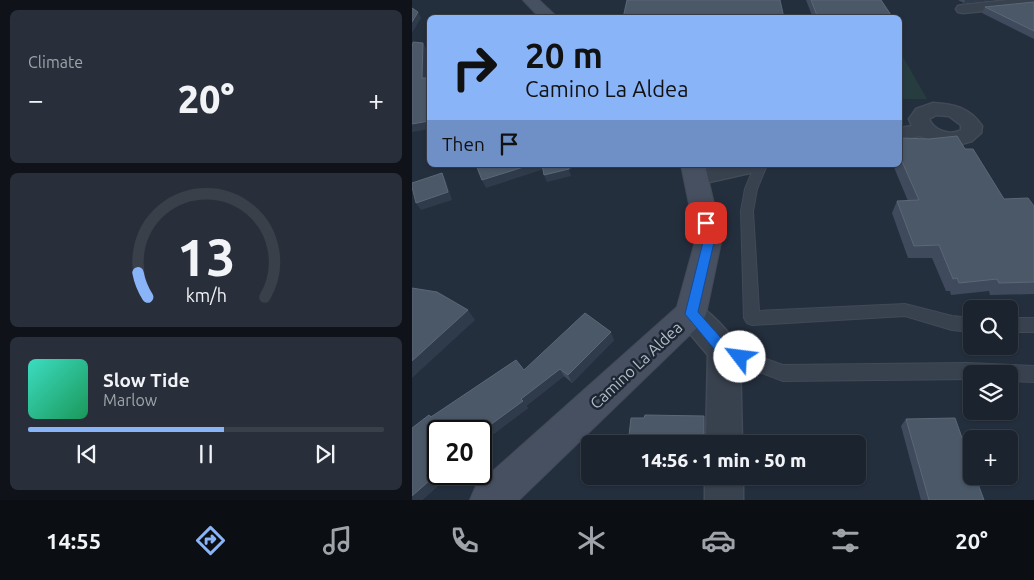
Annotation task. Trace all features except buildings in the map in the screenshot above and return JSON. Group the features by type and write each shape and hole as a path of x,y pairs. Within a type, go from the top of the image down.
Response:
{"street":[{"path":"530,0 547,15"},
{"path":"963,9 1029,5"},
{"path":"902,134 925,129"},
{"path":"694,171 735,167"},
{"name":"Camino La Aldea","path":"490,500 691,314 709,238 694,171"},
{"path":"691,314 724,351 724,435"},
{"path":"724,485 724,500"}],"lane":[{"path":"760,167 751,189 747,211 752,318 905,310 952,323 963,324"},
{"path":"1018,325 1034,325"},
{"path":"724,351 783,373 967,371 1034,374"}],"green space":[{"path":"902,57 903,57 927,99 902,99"}],"route":[{"path":"706,223 709,238 691,314 724,351 740,357"}]}
